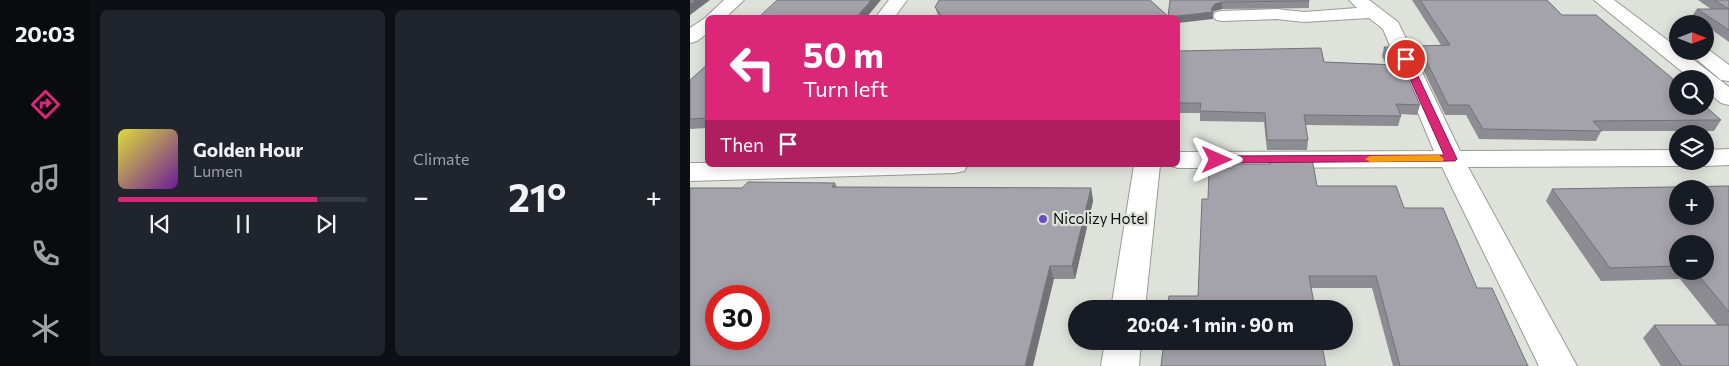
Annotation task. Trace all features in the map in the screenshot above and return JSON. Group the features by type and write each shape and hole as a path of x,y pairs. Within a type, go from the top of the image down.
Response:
{"main road":[{"path":"718,15 735,0"},
{"path":"886,15 898,0"},
{"path":"1603,0 1693,70"},
{"path":"1626,0 1669,31"},
{"path":"1222,16 1276,14 1304,17 1365,6 1390,26 1451,159 1558,366"},
{"path":"690,37 705,25"},
{"path":"1708,60 1729,75"},
{"path":"1714,86 1729,98"},
{"path":"1180,160 1669,158"},
{"path":"1714,158 1729,158"},
{"path":"690,172 880,167"},
{"path":"1129,300 1147,167"},
{"path":"1120,366 1122,350"}],"building":[{"path":"777,0 871,0 858,15 761,15"},
{"path":"939,0 1150,0 1167,15 941,15 935,7"},
{"path":"1170,0 1309,0 1222,2 1215,4 1211,9 1213,12 1168,15"},
{"path":"1420,0 1547,0 1562,15 1596,15 1669,76 1669,115 1714,114 1721,120 1593,121 1602,131 1483,129 1469,105 1448,105 1419,46 1450,45"},
{"path":"1714,0 1729,0 1729,9"},
{"path":"1697,9 1729,9 1729,30 1714,20 1714,15 1706,15"},
{"path":"1384,47 1394,47 1420,105 1396,104 1401,116 1304,115 1308,140 1267,140 1265,113 1200,111 1201,103 1180,103 1180,51 1321,48 1324,62 1394,65"},
{"path":"705,67 705,118 690,119 690,80"},
{"path":"1269,158 1312,158 1317,186 1396,186 1404,208 1443,208 1477,288 1492,288 1528,366 1400,366 1376,276 1309,276 1313,300 1168,300 1169,296 1198,296 1202,199 1208,199 1209,168 1233,168 1233,164 1270,164"},
{"path":"748,182 835,183 832,187 1091,188 1072,266 1050,266 1025,366 690,366 690,188 742,188"},
{"path":"1714,186 1729,186 1729,312 1702,280 1714,280 1714,235 1669,235 1669,266 1610,268 1552,189 1669,187 1669,225 1714,225"},
{"path":"1654,325 1729,325 1729,366 1682,366"},
{"path":"1163,350 1323,350 1326,366 1161,366"}],"slow traffic":[{"path":"1370,159 1439,159"}],"place":[{"name":"Nicolizy Hotel","path":"1043,219"}],"route":[{"path":"1217,160 1451,159 1406,59"}]}
